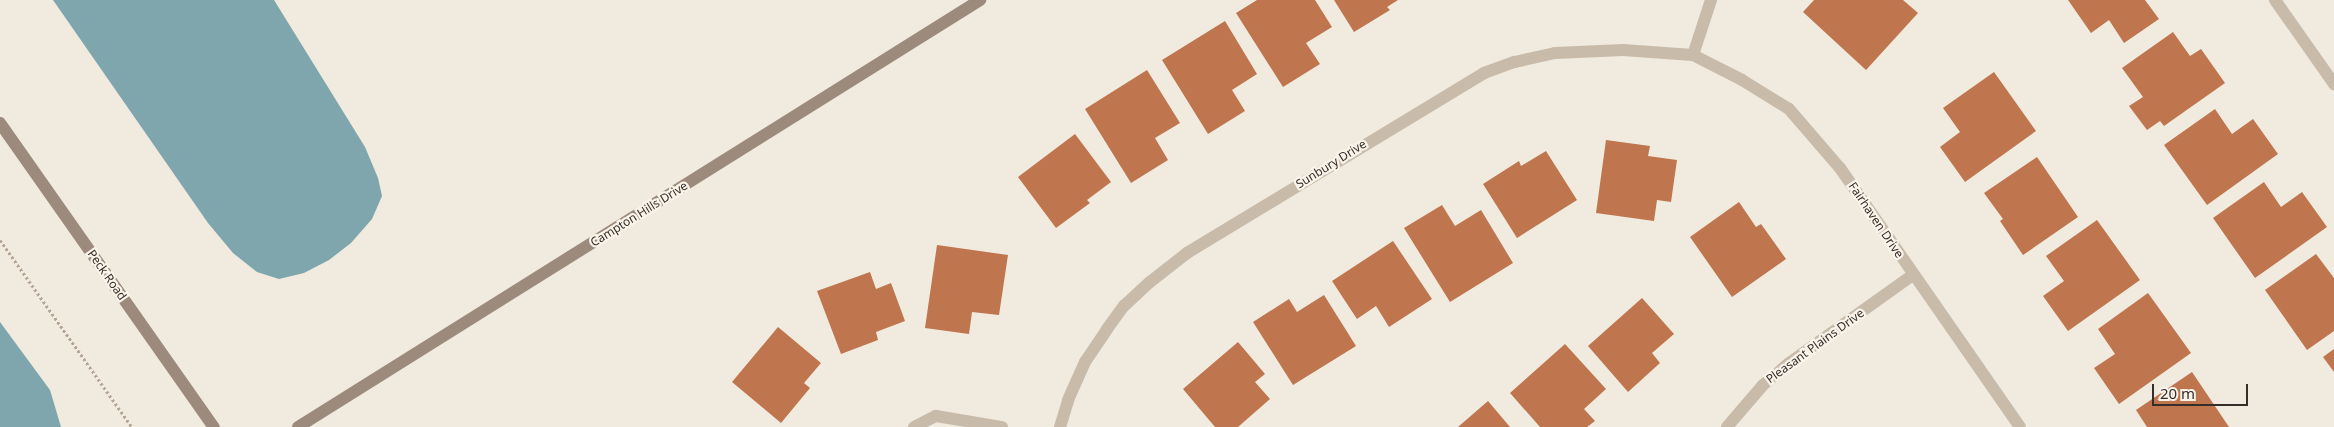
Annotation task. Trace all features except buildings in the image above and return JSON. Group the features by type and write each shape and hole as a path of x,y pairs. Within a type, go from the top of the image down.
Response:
{"street":[{"name":"Campton Hills Drive","path":"298,427 980,0"},
{"path":"1693,55 1711,0"},
{"path":"2275,0 2334,84"},
{"name":"Sunbury Drive","path":"1060,427 1068,400 1085,362 1124,306 1150,282 1187,253 1443,96 1484,73 1516,62 1555,53 1623,50 1693,55"},
{"name":"Fairhaven Drive","path":"1693,55 1742,80 1789,109 1840,168 2020,427"},
{"name":"Peck Road","path":"0,123 214,427"},
{"name":"Pleasant Plains Drive","path":"1726,427 1763,385 1788,364 1913,275"},
{"path":"914,427 936,416 1002,427"}],"path":[{"path":"0,240 132,427"}],"water":[{"path":"53,0 274,0 365,147 378,178 382,196 372,219 351,243 329,260 304,273 279,279 257,272 233,253 208,223"},
{"path":"0,322 50,390 61,427 0,427"}]}
